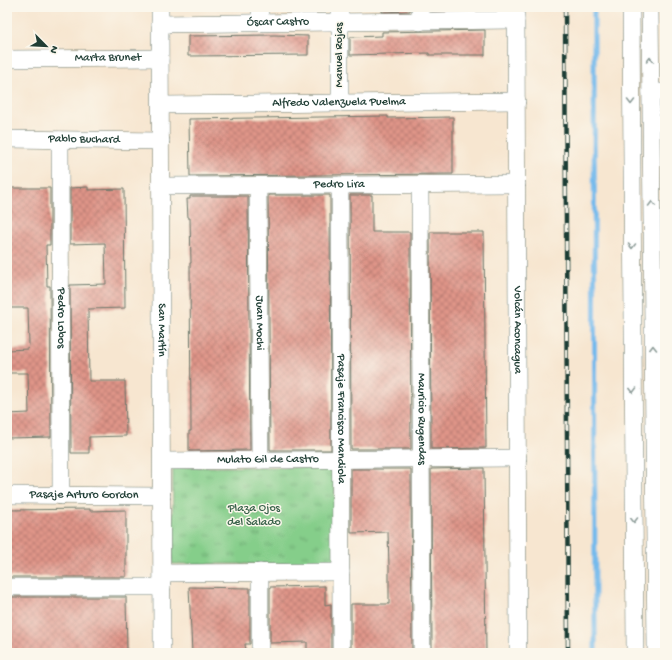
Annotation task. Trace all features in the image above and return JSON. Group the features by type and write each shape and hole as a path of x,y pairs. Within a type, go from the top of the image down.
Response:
{"street":[{"name":"San Martín","path":"160,7 162,653"},
{"path":"631,7 635,653"},
{"path":"650,7 658,92 659,376 656,653"},
{"name":"Óscar Castro","path":"160,24 260,15 516,14"},
{"name":"Volcán Aconcagua","path":"516,14 518,653"},
{"name":"Manuel Rojas","path":"340,15 340,103"},
{"name":"Marta Brunet","path":"7,59 160,58"},
{"name":"Alfredo Valenzuela Puelma","path":"161,105 517,101"},
{"name":"Pablo Buchard","path":"7,140 161,141"},
{"name":"Pedro Lobos","path":"60,140 61,496"},
{"name":"Pedro Lira","path":"161,186 517,184"},
{"name":"Pasaje Francisco Mandiola","path":"340,185 342,653"},
{"name":"Mauricio Rugendas","path":"420,185 422,653"},
{"name":"Juan Mochi","path":"258,186 260,460"},
{"name":"Mulato Gil de Castro","path":"162,461 518,458"},
{"name":"Pasaje Arturo Gordon","path":"7,496 162,496"},
{"path":"260,572 260,653"},
{"path":"7,587 162,580 260,572 341,572"}],"green space":[{"name":"Plaza Ojos del Salado","path":"173,467 335,467 335,564 172,564"}],"building":[{"path":"382,7 410,7 410,11 382,12"},
{"path":"430,7 485,7 485,10 430,11"},
{"path":"485,30 485,55 429,55 429,53 350,55 350,37 382,36 382,32"},
{"path":"188,36 308,36 308,55 188,56"},
{"path":"388,116 388,118 453,117 453,174 190,176 189,119"},
{"path":"88,187 88,190 124,189 125,308 88,309 89,381 125,381 126,436 89,437 89,453 71,453 70,285 106,284 105,243 70,244 70,188"},
{"path":"7,188 50,188 50,245 46,245 47,286 50,286 51,437 7,438 7,414 29,413 28,373 7,373 7,350 28,349 29,345 28,308 7,308"},
{"path":"268,195 330,195 331,450 270,450"},
{"path":"350,195 372,195 372,232 410,232 411,449 351,449"},
{"path":"190,196 248,196 250,450 189,451 189,431 191,431 191,263 190,218 188,218 187,199 190,199"},
{"path":"430,232 484,232 486,448 431,449"},
{"path":"484,468 486,653 432,653 431,469"},
{"path":"351,469 411,469 412,653 351,653 351,604 389,604 389,567 388,532 351,533"},
{"path":"90,509 90,511 126,510 126,577 7,577 7,510"},
{"path":"325,586 325,605 331,604 331,653 307,653 307,642 270,643 270,587"},
{"path":"189,587 250,588 250,644 245,644 246,653 192,653"},
{"path":"7,597 126,597 127,653 7,653"}],"waterway":[{"path":"594,7 595,653"}],"railway":[{"path":"565,7 568,653"}]}
